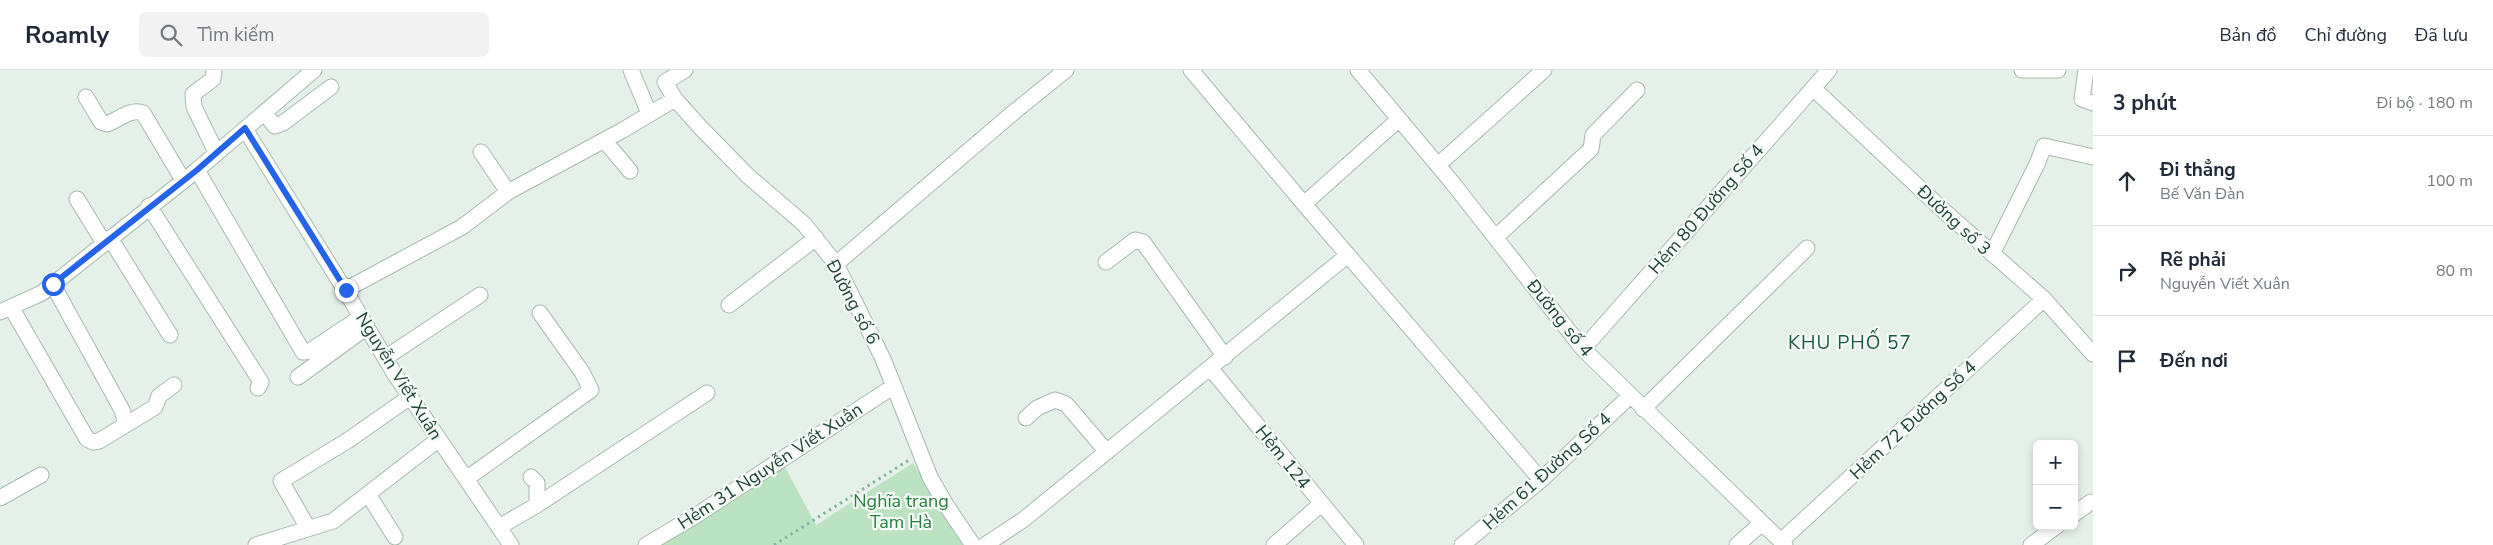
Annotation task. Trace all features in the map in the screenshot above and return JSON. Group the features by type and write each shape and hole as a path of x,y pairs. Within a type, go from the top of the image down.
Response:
{"street":[{"path":"214,70 212,79 193,94 194,107 216,152"},
{"path":"174,385 159,396 154,407 99,441 93,442 87,439 5,310 42,293 149,206 197,170 314,70"},
{"path":"631,70 649,113"},
{"path":"346,290 462,227 508,192 675,99 665,82 685,70"},
{"path":"836,264 1066,70"},
{"path":"1191,70 1541,480"},
{"name":"Đường số 4","path":"1358,70 1398,120 1438,165 1583,349 1783,543"},
{"path":"1438,165 1544,70"},
{"name":"Hẻm 80 Đường Số 4","path":"1583,349 1829,70"},
{"path":"2022,70 2058,70"},
{"path":"2086,70 2082,99 2093,103"},
{"path":"264,113 275,126 283,123 331,87"},
{"name":"Đường số 3","path":"1813,88 1992,254 2044,299 2093,354"},
{"path":"1496,237 1591,149 1593,134 1637,90"},
{"path":"86,97 101,122 107,124 129,114 143,112 183,180"},
{"name":"Đường số 6","path":"675,99 748,176 804,224 836,264 894,386 930,477 973,545"},
{"path":"1304,204 1398,120"},
{"name":"Nguyễn Viết Xuân","path":"245,128 346,290 385,358 511,545"},
{"path":"604,140 630,171"},
{"path":"1992,254 2037,164 2044,146 2093,157"},
{"path":"481,152 508,192"},
{"path":"197,170 302,352 310,351 364,322"},
{"path":"78,199 170,335"},
{"path":"149,206 261,382 258,388"},
{"path":"729,305 816,238"},
{"path":"1106,262 1135,240 1143,242 1225,357"},
{"path":"1644,409 1807,248"},
{"path":"985,545 1023,520 1348,255"},
{"path":"53,284 122,410 126,424"},
{"path":"385,358 480,295"},
{"name":"Hẻm 72 Đường Số 4","path":"1783,543 2044,299"},
{"path":"466,479 592,390 582,372 540,313"},
{"path":"298,377 364,322"},
{"name":"Hẻm 124","path":"1210,369 1356,545"},
{"name":"Hẻm 31 Nguyễn Viết Xuân","path":"646,545 695,516 894,386"},
{"path":"499,527 538,505 707,393"},
{"name":"Hẻm 61 Đường Số 4","path":"1462,545 1541,480 1630,396"},
{"path":"308,528 281,480 347,441 410,397"},
{"path":"1026,418 1037,408 1055,400 1066,404 1107,452"},
{"path":"256,545 333,521 439,439"},
{"path":"0,498 41,476"},
{"path":"531,476 537,483 538,505"},
{"path":"368,494 395,537"},
{"path":"2078,511 2091,502"},
{"path":"1274,545 1321,504"},
{"path":"1737,545 1762,523"},
{"path":"2031,545 2052,530"}],"path":[{"path":"774,545 920,453"}],"green space":[{"name":"Nghĩa trang Tam Hà","path":"913,463 963,545 650,545 785,467 816,525"}],"district":[{"name":"KHU PHỐ 57","path":"1850,343"}],"route":[{"path":"53,284 149,206 197,170 245,128 346,290"}]}
